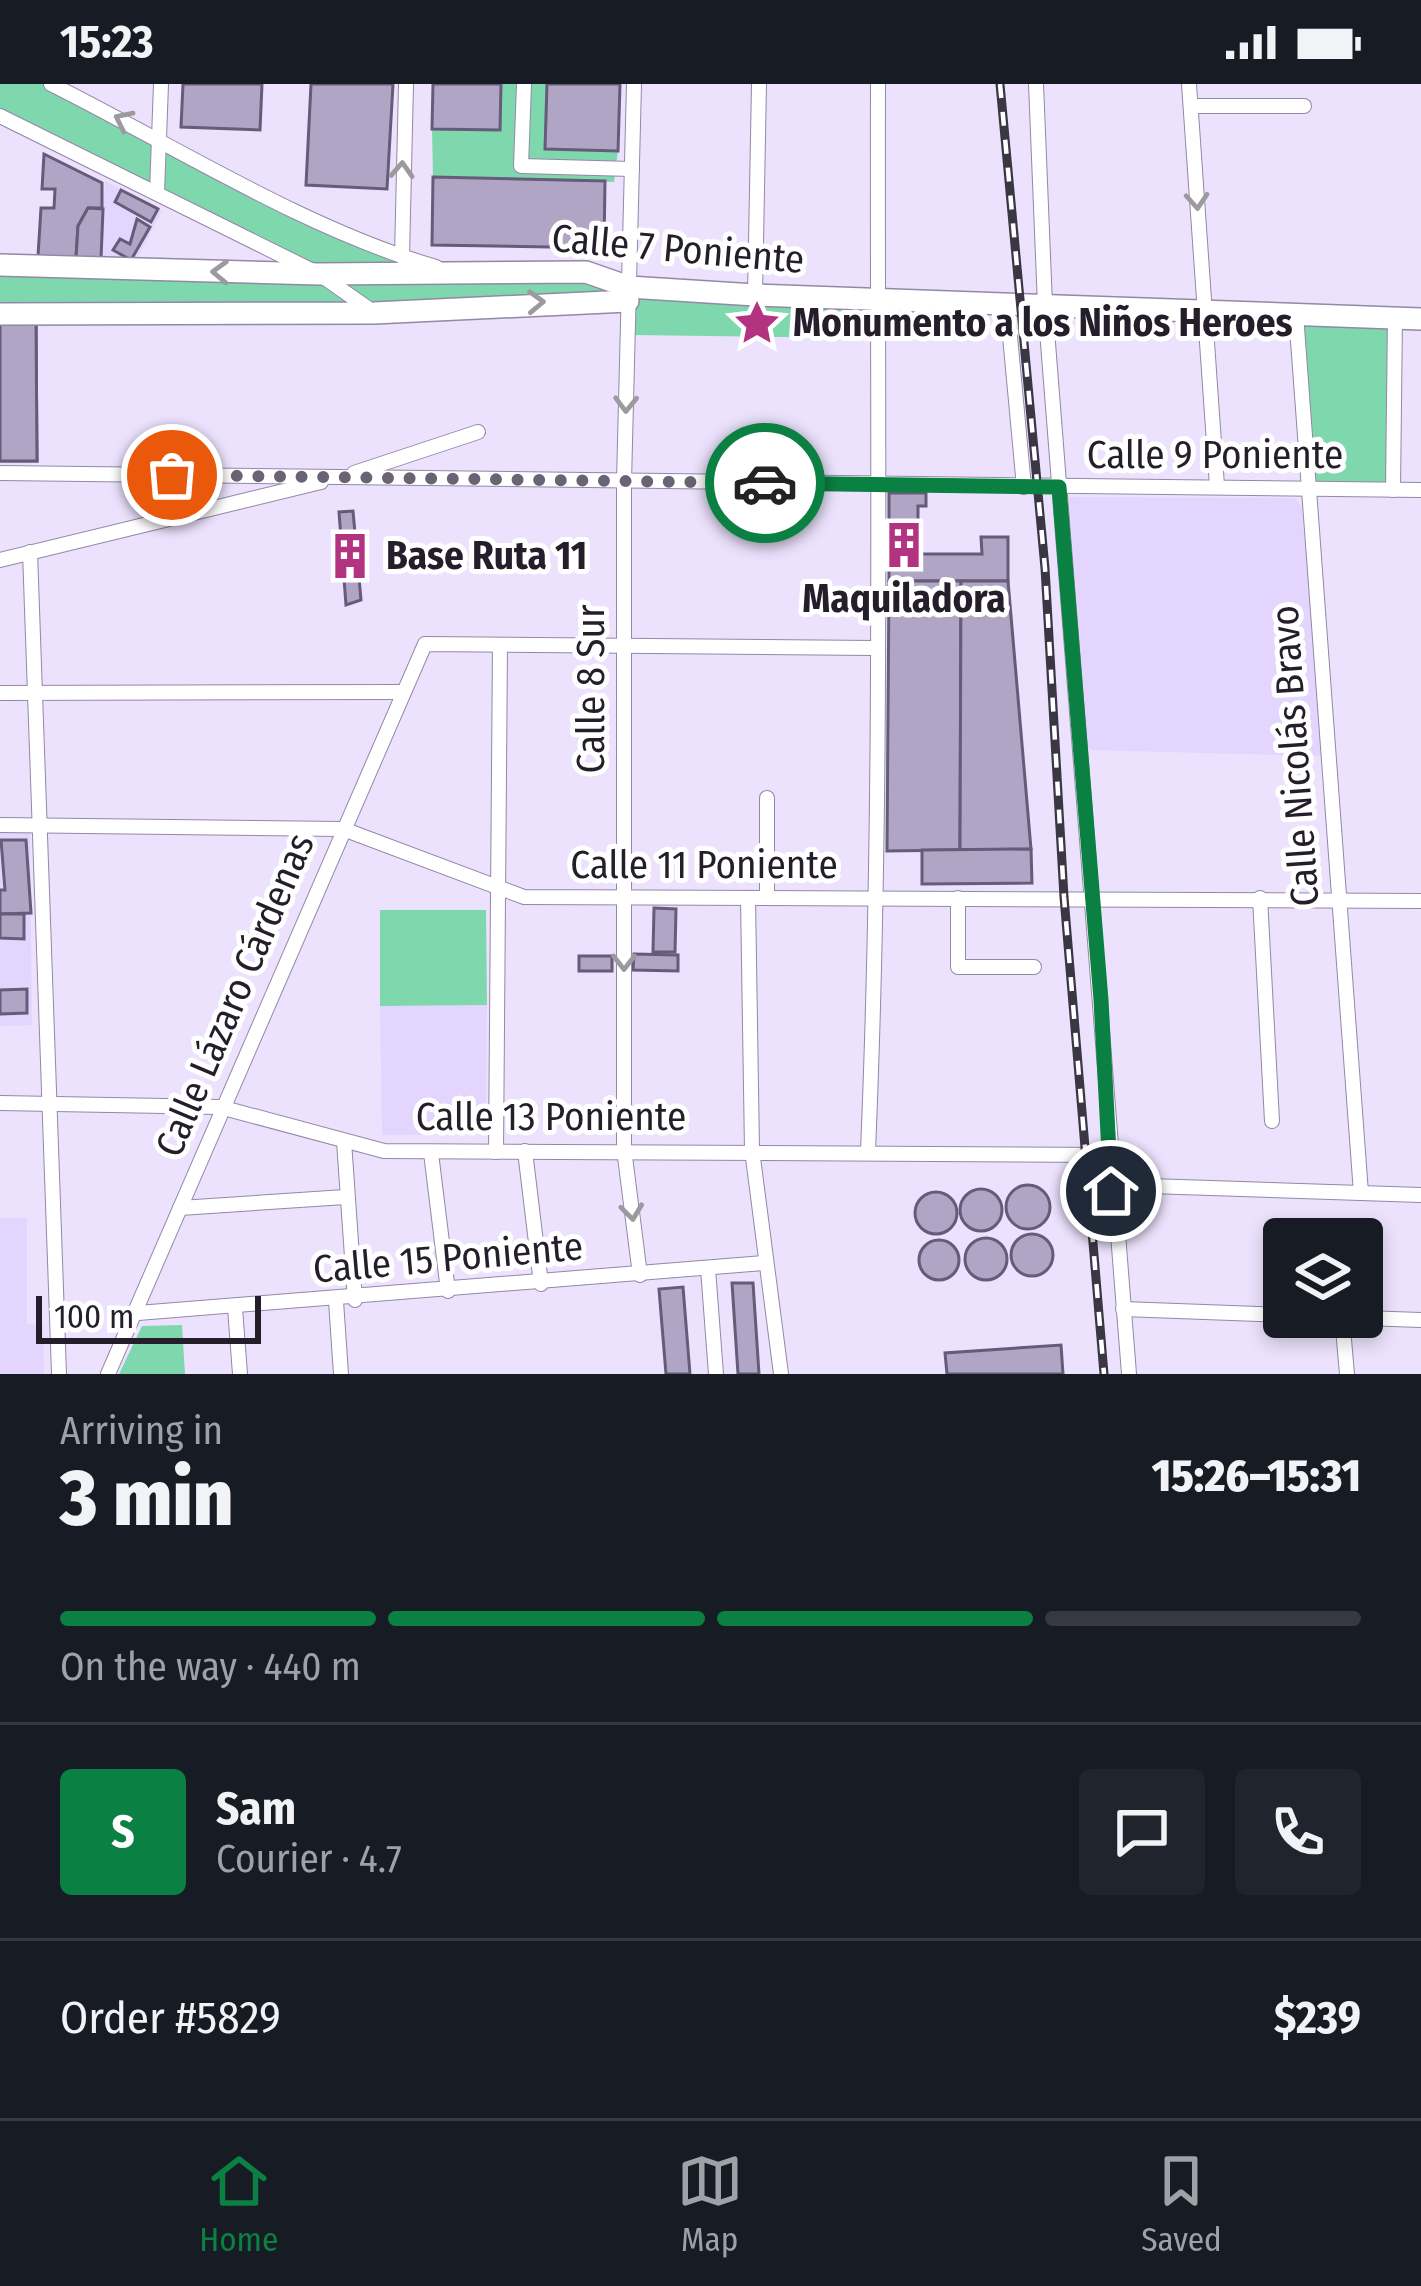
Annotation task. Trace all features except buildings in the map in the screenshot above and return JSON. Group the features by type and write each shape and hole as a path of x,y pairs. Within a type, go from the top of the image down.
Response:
{"main road":[{"name":"Calle 7 Poniente","path":"0,265 320,274 586,272 628,294"},
{"name":"Calle 7 Poniente","path":"0,314 374,313 628,294 878,298 1421,319"}],"street":[{"path":"51,84 402,257 458,273 467,292 460,309"},
{"path":"157,193 160,84"},
{"path":"402,257 406,84"},
{"path":"524,84 521,166 632,170"},
{"name":"Calle 8 Sur","path":"634,84 625,482 624,1149 640,1275"},
{"path":"755,295 758,84"},
{"path":"868,1151 878,898 874,648 878,84"},
{"path":"1036,84 1045,305 1111,1191 1129,1374"},
{"path":"1189,84 1217,486"},
{"path":"1190,106 1304,106"},
{"path":"0,116 320,274 374,313"},
{"path":"1007,304 1024,487"},
{"name":"Calle Nicolás Bravo","path":"1296,314 1361,1193"},
{"path":"1393,490 1395,317"},
{"path":"0,560 345,476 478,432"},
{"name":"Calle 9 Poniente","path":"0,473 1421,490"},
{"path":"30,552 59,1374"},
{"name":"Calle Lázaro Cárdenas","path":"108,1374 424,644 500,645"},
{"path":"496,1152 500,645 874,648"},
{"path":"0,692 404,692"},
{"path":"767,798 767,898"},
{"name":"Calle 11 Poniente","path":"0,825 344,829 500,893 624,898 1090,896 1421,902"},
{"path":"748,898 752,1150 764,1264 773,1284 781,1374"},
{"path":"958,898 958,967 1034,967"},
{"path":"1260,898 1272,1121"},
{"name":"Calle 13 Poniente","path":"0,1103 220,1107 384,1151 1109,1155"},
{"path":"344,1141 355,1300"},
{"path":"525,1151 541,1284"},
{"path":"431,1153 448,1291"},
{"path":"1111,1191 1149,1186 1421,1195"},
{"path":"179,1208 345,1197"},
{"name":"Calle 15 Poniente","path":"138,1313 355,1300 764,1264"},
{"path":"709,1269 716,1374"},
{"path":"336,1301 341,1374"},
{"path":"235,1308 240,1374"},
{"path":"1123,1309 1263,1314"},
{"path":"1383,1319 1421,1320"},
{"path":"1341,1338 1347,1374"}],"shaded area":[{"path":"105,181 162,211 136,261 101,259"},
{"path":"1069,497 1295,498 1302,507 1322,756 1088,750"},
{"path":"30,832 32,1025 0,1026 0,833"},
{"path":"487,1005 486,1135 382,1135 380,1006"},
{"path":"0,1218 27,1218 27,1324 43,1325 44,1374 0,1374"}],"green space":[{"path":"0,84 47,84 397,261 394,272 313,264 0,114"},
{"path":"502,84 547,84 545,148 618,151 614,182 433,177 432,129 500,130"},
{"path":"0,266 585,273 624,299 0,313"},
{"path":"631,292 871,301 870,338 633,335"},
{"path":"1299,319 1390,320 1390,483 1311,485"},
{"path":"380,910 486,910 487,1005 380,1006"},
{"path":"182,1325 185,1374 119,1374 142,1326"}],"railway":[{"path":"1000,84 1045,568 1064,897 1104,1374"}],"way so far":[{"path":"172,475 765,483"}],"place":[{"name":"Monumento a los Niños Heroes","path":"757,323"},
{"name":"Maquiladora","path":"904,545"},
{"name":"Base Ruta 11","path":"350,556"}],"route":[{"path":"765,483 1059,487 1101,1000 1111,1191"}]}
